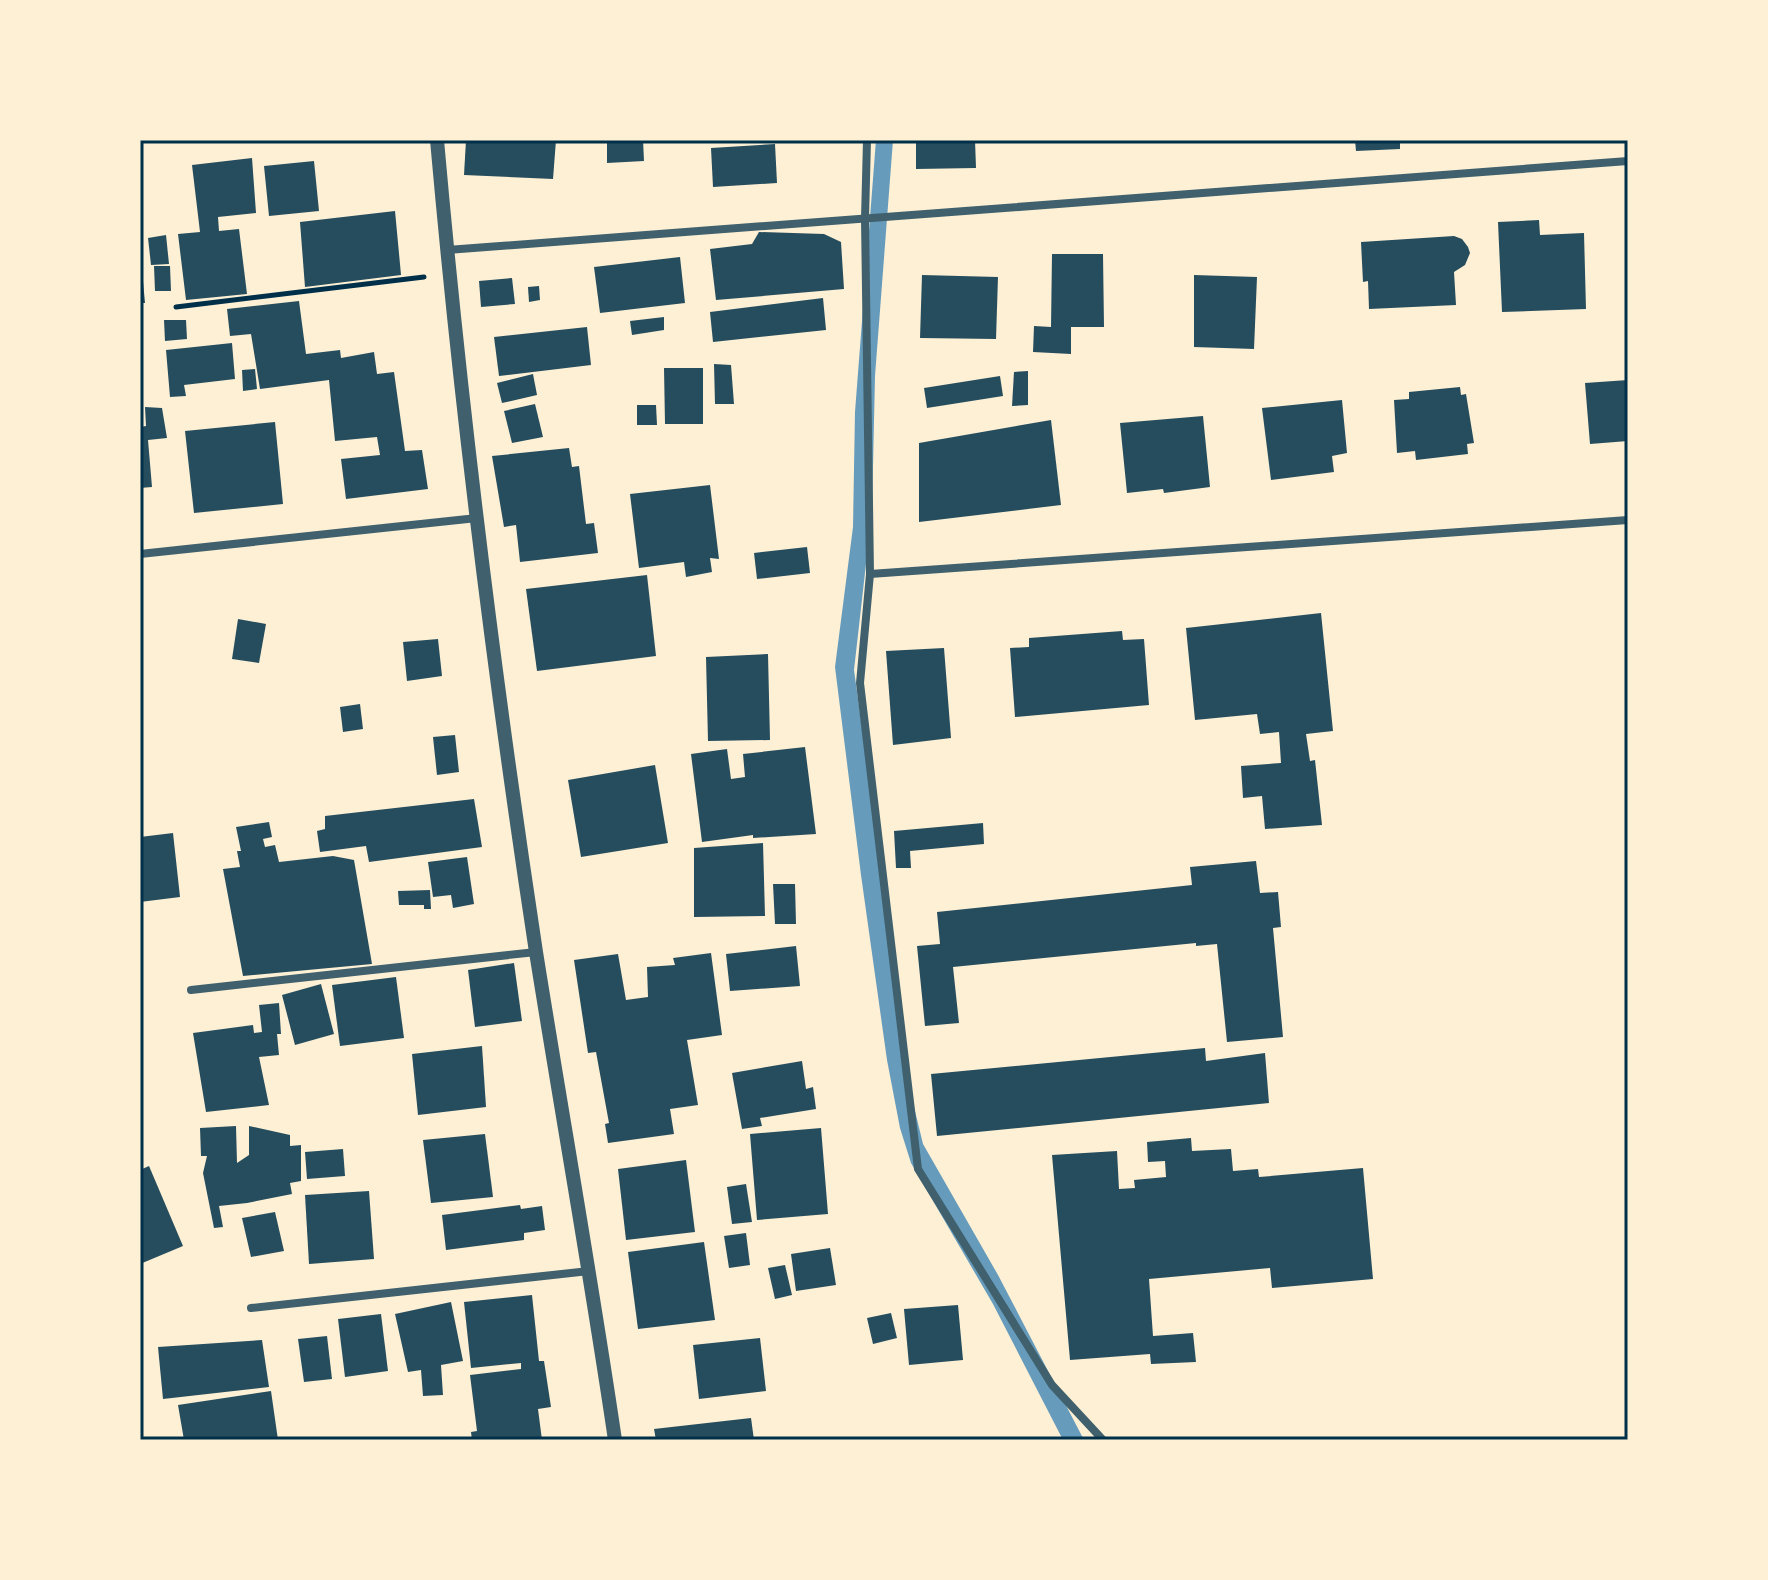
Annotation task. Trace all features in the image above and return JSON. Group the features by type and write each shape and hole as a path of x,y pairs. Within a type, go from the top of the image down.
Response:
{"street":[{"path":"437,140 477,518 536,952 615,1440"},
{"path":"867,140 865,219 870,574 860,683 918,1169 1052,1385 1103,1440"},
{"path":"447,250 1628,161"},
{"path":"140,554 477,518"},
{"path":"870,574 1628,520"},
{"path":"191,990 536,952"},
{"path":"251,1308 590,1271"}],"path":[{"path":"176,307 449,274"}],"water":[{"path":"876,140 893,140 875,376 872,511 854,670 914,1107 923,1144 998,1275 1084,1440 1063,1440 993,1304 911,1163 900,1128 887,1060 835,667 853,527 855,412"}],"building":[{"path":"466,140 556,140 553,179 464,175"},
{"path":"607,140 643,140 644,161 607,163"},
{"path":"916,140 975,140 976,168 916,169"},
{"path":"1355,140 1400,140 1400,149 1356,151"},
{"path":"775,144 777,183 713,187 711,148"},
{"path":"252,158 256,213 218,217 219,231 239,229 247,294 186,300 178,234 200,232 192,165"},
{"path":"314,161 319,211 269,216 264,166"},
{"path":"395,211 401,275 305,287 300,222"},
{"path":"1539,220 1540,235 1584,233 1586,309 1502,312 1498,222"},
{"path":"759,232 824,234 841,242 844,289 716,300 710,249 752,244"},
{"path":"166,235 169,264 151,265 148,238"},
{"path":"1454,236 1462,239 1470,253 1465,265 1454,272 1456,305 1369,309 1368,281 1363,282 1361,242"},
{"path":"1052,254 1103,254 1104,327 1071,327 1071,354 1033,352 1034,326 1051,327"},
{"path":"680,257 685,303 600,313 594,267"},
{"path":"154,266 170,266 171,291 155,291"},
{"path":"142,270 145,303 140,303"},
{"path":"922,275 998,277 996,339 920,338"},
{"path":"1194,275 1257,277 1254,349 1194,347"},
{"path":"512,278 515,304 481,307 479,281"},
{"path":"539,286 540,300 529,302 528,287"},
{"path":"823,298 826,330 713,342 710,312"},
{"path":"299,301 306,354 340,350 341,358 374,352 377,374 394,372 405,451 422,450 428,489 346,499 341,459 380,455 377,437 335,441 329,380 260,389 251,334 230,336 227,309"},
{"path":"664,317 664,330 632,335 630,321"},
{"path":"164,320 186,320 187,339 165,341"},
{"path":"587,327 591,365 499,376 494,337"},
{"path":"232,343 235,379 184,385 186,396 170,397 166,350"},
{"path":"714,364 731,365 734,404 715,404"},
{"path":"664,368 703,368 703,424 665,424"},
{"path":"255,369 257,389 243,391 242,370"},
{"path":"1028,371 1028,405 1012,406 1014,372"},
{"path":"533,374 537,395 502,403 497,383"},
{"path":"1000,376 1003,396 927,408 924,388"},
{"path":"1628,380 1628,441 1590,444 1585,383"},
{"path":"1460,387 1461,395 1466,394 1474,443 1467,444 1468,454 1416,460 1415,451 1397,453 1394,400 1409,399 1409,392"},
{"path":"1342,400 1347,453 1332,456 1334,472 1271,480 1262,408"},
{"path":"535,404 543,437 512,443 504,411"},
{"path":"637,405 656,405 657,425 637,425"},
{"path":"145,407 162,408 167,438 148,440 152,487 140,488 140,427 146,426"},
{"path":"1203,416 1210,487 1164,493 1163,489 1127,493 1120,423"},
{"path":"1051,420 1061,505 919,522 919,443"},
{"path":"275,422 283,504 194,513 185,431"},
{"path":"569,448 572,467 579,466 586,524 594,523 598,553 520,562 516,525 504,527 492,456"},
{"path":"710,485 719,559 710,558 712,572 686,577 684,562 639,568 630,494"},
{"path":"807,547 810,573 757,579 754,553"},
{"path":"647,575 656,656 537,671 526,589"},
{"path":"1321,613 1333,731 1306,734 1310,761 1315,760 1322,825 1265,829 1262,796 1243,798 1241,766 1281,763 1279,732 1260,734 1257,714 1195,720 1186,628"},
{"path":"238,619 266,624 259,663 232,659"},
{"path":"1122,631 1123,640 1144,639 1149,705 1015,717 1010,648 1029,647 1029,638"},
{"path":"438,639 442,676 407,681 403,642"},
{"path":"944,648 951,738 893,745 886,651"},
{"path":"768,654 770,740 708,741 706,657"},
{"path":"360,704 363,729 343,732 340,707"},
{"path":"455,735 459,772 437,775 433,737"},
{"path":"805,747 816,834 753,838 753,835 702,842 691,754 727,749 731,779 745,777 743,754"},
{"path":"655,765 668,843 581,857 568,780"},
{"path":"474,799 482,847 369,862 366,846 320,852 317,831 325,829 325,816"},
{"path":"269,822 272,837 263,839 265,847 275,845 279,862 333,856 354,860 372,964 243,976 223,869 240,867 237,851 241,851 236,827"},
{"path":"983,823 984,844 910,851 911,868 896,868 894,831"},
{"path":"173,833 180,897 140,902 140,837"},
{"path":"763,843 765,916 694,917 694,848"},
{"path":"467,857 474,904 453,908 451,895 433,897 428,862"},
{"path":"1256,861 1260,893 1278,892 1281,927 1273,928 1283,1037 1227,1042 1217,944 1196,946 1196,943 953,967 959,1023 925,1026 917,946 940,944 937,912 1192,885 1190,867"},
{"path":"773,884 795,884 796,924 775,924"},
{"path":"430,890 431,909 424,909 424,905 399,905 398,891"},
{"path":"796,946 800,986 730,991 726,954"},
{"path":"711,953 722,1035 687,1040 698,1105 670,1109 674,1134 608,1143 605,1124 609,1123 596,1052 588,1053 574,960 618,954 626,1000 648,997 647,967 675,965 673,958"},
{"path":"514,963 522,1021 475,1027 468,970"},
{"path":"396,977 404,1038 340,1046 332,985"},
{"path":"321,984 334,1034 295,1045 282,995"},
{"path":"279,1003 279,1055 259,1057 269,1105 206,1112 193,1033 253,1025 254,1033 262,1032 259,1005"},
{"path":"482,1046 486,1107 418,1115 412,1054"},
{"path":"1205,1048 1206,1061 1265,1053 1269,1103 937,1136 931,1074"},
{"path":"802,1061 806,1089 813,1087 816,1109 760,1118 762,1126 742,1129 732,1073"},
{"path":"236,1126 237,1163 249,1155 249,1126 290,1135 290,1146 301,1145 301,1181 290,1183 292,1194 219,1206 223,1227 214,1228 203,1173 207,1156 201,1156 200,1128"},
{"path":"821,1128 828,1214 757,1220 750,1134"},
{"path":"485,1134 493,1197 431,1203 423,1140"},
{"path":"1191,1138 1192,1151 1231,1149 1233,1171 1258,1169 1259,1177 1363,1168 1373,1279 1272,1288 1270,1268 1149,1279 1153,1336 1193,1333 1196,1362 1151,1364 1150,1354 1070,1360 1052,1155 1117,1151 1119,1189 1135,1188 1134,1180 1166,1177 1165,1161 1148,1162 1147,1142"},
{"path":"343,1149 345,1176 307,1179 305,1152"},
{"path":"686,1160 695,1232 626,1240 618,1169"},
{"path":"149,1166 183,1246 140,1264 140,1170"},
{"path":"746,1184 752,1222 732,1224 727,1187"},
{"path":"369,1191 374,1259 309,1264 305,1195"},
{"path":"520,1205 521,1209 542,1206 545,1230 524,1233 524,1240 446,1250 442,1215"},
{"path":"275,1212 284,1251 251,1257 242,1218"},
{"path":"746,1233 750,1265 729,1268 724,1236"},
{"path":"704,1242 715,1320 638,1329 628,1252"},
{"path":"830,1248 836,1285 796,1291 791,1254"},
{"path":"785,1265 792,1295 775,1299 768,1268"},
{"path":"532,1295 539,1361 544,1361 551,1407 538,1409 542,1440 472,1440 471,1432 477,1431 470,1375 521,1369 521,1363 471,1368 464,1302"},
{"path":"451,1302 463,1361 441,1365 443,1395 423,1396 421,1370 408,1372 395,1314"},
{"path":"958,1305 963,1360 909,1365 904,1309"},
{"path":"891,1313 897,1338 873,1344 867,1318"},
{"path":"381,1314 388,1371 345,1377 338,1319"},
{"path":"327,1336 332,1379 304,1382 298,1339"},
{"path":"760,1338 766,1391 699,1399 693,1345"},
{"path":"262,1340 269,1387 163,1399 158,1347"},
{"path":"271,1391 278,1440 184,1440 178,1405"},
{"path":"751,1418 754,1440 656,1440 654,1429"}]}
